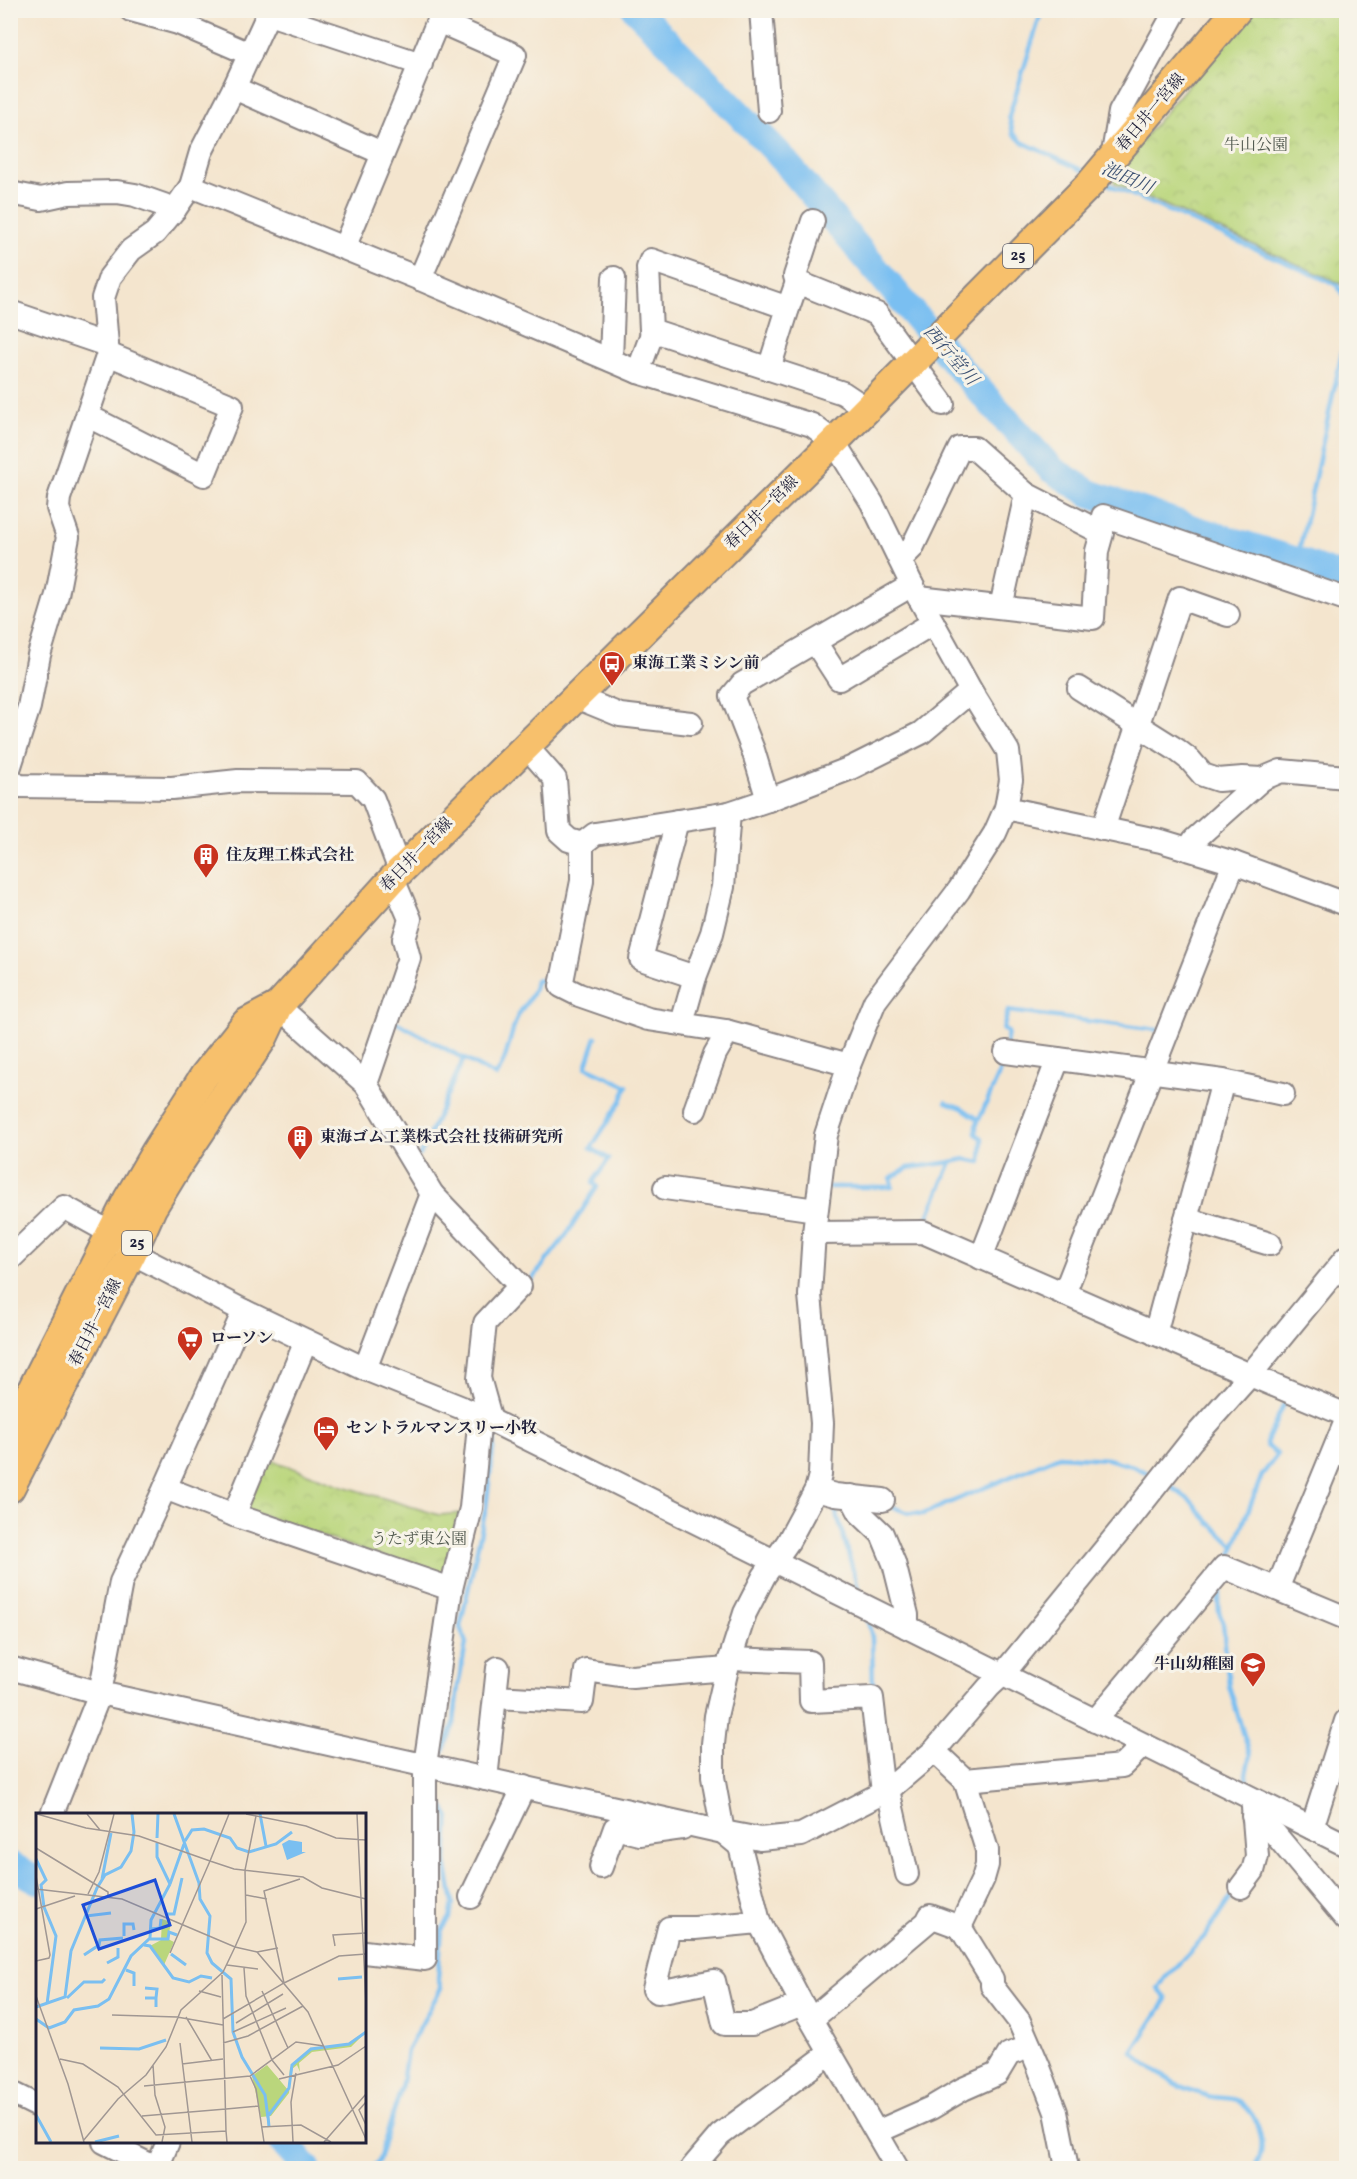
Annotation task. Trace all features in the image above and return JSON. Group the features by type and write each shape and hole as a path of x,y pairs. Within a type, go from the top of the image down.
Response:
{"main road":[{"name":"春日井一宮線","path":"10,1488 132,1253 152,1208 263,1038 278,1006 397,875 834,442 1104,169 1237,10"},
{"name":"春日井一宮線","path":"13,1423 156,1150 204,1076 246,1023 278,1006"}],"street":[{"path":"131,10 178,23 250,54"},
{"path":"761,10 769,111"},
{"path":"1104,169 1120,112 1176,10"},
{"path":"10,766 29,706 39,655 57,595 68,537 58,508 59,498 88,416 107,349 103,298 110,277 131,250 155,233 190,186 201,152 270,12 421,64"},
{"path":"344,248 438,21 514,55 420,279"},
{"path":"234,88 382,153"},
{"path":"190,186 420,279 638,372 812,425 834,442 872,503 915,592 1008,751 1011,780 1006,808 995,833 959,890 875,1001 849,1065 826,1135 816,1210 810,1296 822,1423 820,1474 816,1490 788,1542 774,1561 745,1613 716,1716 713,1744 713,1777 723,1832 740,1846 759,1922 830,2053 897,2169"},
{"path":"10,193 41,199 68,193 117,192 144,198 175,209"},
{"path":"769,369 797,282 795,276 813,220"},
{"path":"638,372 653,331 651,330 648,268 651,260 788,308"},
{"path":"611,360 614,278"},
{"path":"797,282 877,314 915,360 943,404"},
{"path":"10,312 107,349 232,406 204,475 88,416"},
{"path":"653,331 843,393 867,409"},
{"path":"768,800 753,750 732,696 742,684 815,642 915,592 1001,607 1093,618 1097,551 1102,533 1026,494 974,448 960,448 912,549 900,560"},
{"path":"1001,607 1026,494"},
{"path":"1103,516 1347,599"},
{"path":"1103,829 1180,598 1228,615"},
{"path":"815,642 838,679 933,623"},
{"path":"1079,688 1138,724 1190,760 1203,775 1218,780 1262,779"},
{"path":"582,844 595,834 729,813 851,768 921,733 971,691"},
{"path":"576,697 620,715 691,723"},
{"path":"526,746 555,779 559,831 568,840 582,844"},
{"path":"1188,849 1194,840 1262,779 1281,771 1347,777"},
{"path":"10,778 18,786 172,788 238,781 357,782 373,800 411,920 404,939 409,958 366,1084"},
{"path":"1006,808 1188,849 1234,863 1347,904"},
{"path":"682,1023 695,977 712,933 723,887 729,813"},
{"path":"677,821 641,959 695,977"},
{"path":"582,844 582,881 561,986 579,995 648,1019 726,1030 849,1065"},
{"path":"1064,1294 1234,863"},
{"path":"278,1006 366,1084 432,1194 520,1286 484,1323 479,1378 486,1418 471,1508 451,1589 425,1765 425,1959 366,1952"},
{"path":"695,1110 726,1030"},
{"path":"1006,1052 1223,1081 1283,1094"},
{"path":"981,1258 1058,1059"},
{"path":"1155,1334 1223,1081"},
{"path":"665,1188 816,1210"},
{"path":"365,1368 432,1194"},
{"path":"10,1259 64,1207 111,1233 132,1253 244,1311 365,1368 486,1418 1143,1745 1254,1808 1312,1828 1347,1845"},
{"path":"1186,1219 1270,1244"},
{"path":"814,1233 923,1232 1250,1376 1347,1415"},
{"path":"10,1668 100,1693 723,1832 760,1839 801,1835 885,1791 934,1751 1003,1674 1192,1440 1250,1376 1347,1258"},
{"path":"53,1813 100,1693 121,1582 244,1311"},
{"path":"234,1515 306,1341"},
{"path":"1277,1589 1347,1421"},
{"path":"165,1488 234,1515 451,1589"},
{"path":"816,1490 883,1500"},
{"path":"851,1496 860,1513 882,1534 894,1563 907,1615 907,1627"},
{"path":"1095,1721 1224,1567 1347,1618"},
{"path":"495,1697 582,1702 586,1670 632,1677 729,1664 810,1662 811,1701 872,1698 885,1791 906,1874"},
{"path":"486,1779 498,1668"},
{"path":"1312,1828 1347,1721"},
{"path":"965,1779 1122,1766 1143,1745"},
{"path":"934,1751 965,1779 987,1850 987,1865 983,1879 960,1927"},
{"path":"471,1897 524,1787"},
{"path":"1241,1887 1253,1871 1257,1856 1254,1808"},
{"path":"1254,1808 1347,1918"},
{"path":"601,1867 615,1828 639,1834 691,1825"},
{"path":"759,1922 669,1928 654,1989 658,1992 714,1981 724,2024 752,2024 807,2011 927,1922 930,1916 960,1927 992,1979 992,1986 1019,2021 1056,2112 1067,2169"},
{"path":"877,2132 931,2108 963,2089 997,2074 1009,2055 1030,2047"},
{"path":"694,2168 720,2135 830,2053"},
{"path":"10,2092 36,2105"},
{"path":"106,2143 156,2169 168,2143"}],"green space":[{"name":"牛山公園","path":"1250,11 1341,11 1346,16 1346,286 1115,183 1112,176"},
{"name":"うたず東公園","path":"263,1457 340,1485 439,1515 463,1513 446,1579 243,1509"}],"waterway":[{"name":"西行堂川","path":"636,10 776,151 961,370 1051,469 1089,493 1346,579"},
{"name":"池田川","path":"1042,10 1009,116 1013,133 1022,142 1088,173"},
{"name":"池田川","path":"1103,182 1337,285 1346,299"},
{"name":"池田川","path":"1297,561 1346,334"},
{"path":"394,1021 496,1076 506,1055 517,1018 531,996 536,980 549,982 554,980"},
{"path":"1006,1044 1008,1032 1003,1030 1008,1011 1158,1030"},
{"path":"527,1286 567,1234 597,1187 593,1182 609,1159 591,1148 621,1101 627,1086 586,1067 596,1037"},
{"path":"420,1155 464,1058"},
{"path":"924,1226 951,1162 965,1159 981,1162 982,1138 976,1134 976,1126 998,1077 1003,1058"},
{"path":"946,1102 962,1108 978,1119"},
{"path":"826,1187 892,1187 891,1178 908,1168 952,1162"},
{"path":"1228,1563 1262,1475 1278,1454 1266,1443 1285,1402"},
{"path":"439,1761 454,1724 466,1643 460,1627 486,1508 495,1434"},
{"path":"888,1505 908,1513 923,1514 1059,1456 1108,1459 1133,1466 1156,1477"},
{"path":"1166,1483 1192,1502 1234,1546"},
{"path":"830,1501 837,1514 860,1595"},
{"path":"1223,1583 1218,1601 1219,1612 1223,1623 1229,1686 1250,1755 1246,1774 1247,1788"},
{"path":"866,1615 872,1637 873,1692"},
{"path":"372,2168 378,2162 401,2089 407,2051 441,1988 438,1978 442,1930 450,1918 453,1903 446,1861 449,1817 438,1799 436,1775"},
{"path":"10,1865 36,1879"},
{"path":"1236,1890 1204,1937 1165,1978 1158,1989 1167,1999 1132,2052 1149,2067 1177,2084 1208,2096 1237,2100 1247,2108 1260,2133 1261,2151 1254,2168"},
{"path":"284,2143 307,2168"}],"place":[{"name":"東海工業ミシン前","path":"612,687"},
{"name":"住友理工株式会社","path":"206,879"},
{"name":"東海ゴム工業株式会社 技術研究所","path":"300,1161"},
{"name":"ローソン","path":"190,1362"},
{"name":"セントラルマンスリー小牧","path":"326,1452"},
{"name":"牛山幼稚園","path":"1253,1688"}]}
